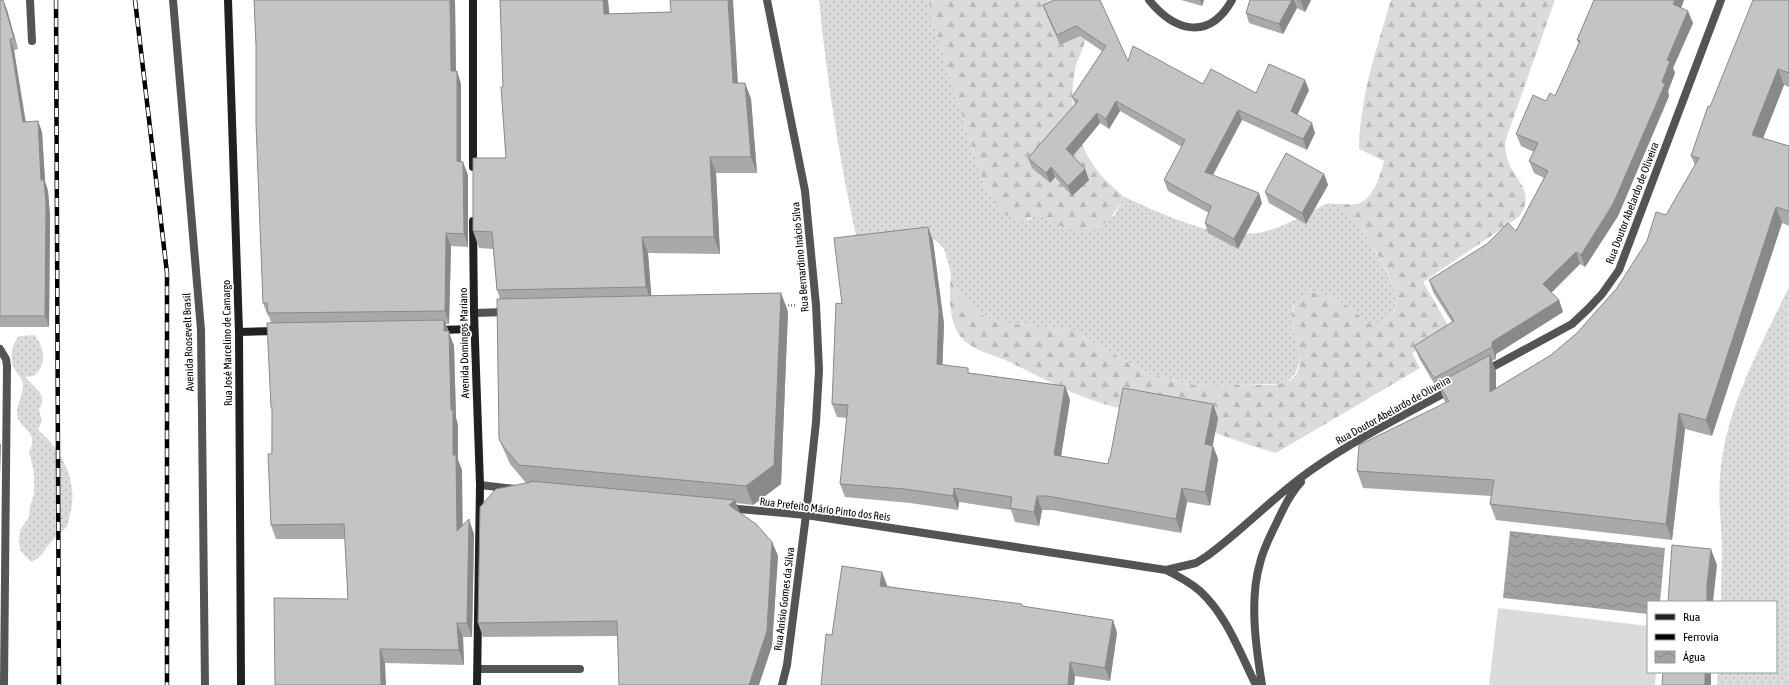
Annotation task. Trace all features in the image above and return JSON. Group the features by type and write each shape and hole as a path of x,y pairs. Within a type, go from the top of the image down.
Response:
{"main road":[{"name":"Rua José Marcelino de Camargo","path":"228,0 239,332 241,685"},
{"path":"473,0 473,172"},
{"name":"Avenida Domingos Mariano","path":"473,211 474,329 480,485 477,685"},
{"path":"427,330 474,329"},
{"path":"239,332 286,331"}],"street":[{"path":"30,0 32,41"},
{"name":"Avenida Roosevelt Brasil","path":"173,0 201,330 205,685"},
{"name":"Rua Bernardino Inácio Silva","path":"767,0 789,103 805,191 816,305 819,370 816,422 806,515"},
{"path":"1149,0 1163,15 1173,22 1195,28 1204,27 1213,23 1226,10 1232,0"},
{"name":"Rua Doutor Abelardo de Oliveira","path":"1476,376 1572,324 1598,299 1619,270 1722,0"},
{"path":"474,313 513,312"},
{"path":"0,349 3,353 7,366 2,593 4,640 3,685"},
{"name":"Rua Doutor Abelardo de Oliveira","path":"1166,570 1196,563 1207,556 1284,490 1310,471 1374,432 1462,384"},
{"name":"Rua Doutor Abelardo de Oliveira","path":"1262,685 1258,660 1255,620 1255,592 1259,564 1265,547 1283,509 1294,490 1310,471"},
{"path":"480,485 527,490"},
{"name":"Rua Prefeito Mário Pinto dos Reis","path":"718,507 806,515 1166,570"},
{"name":"Rua Anísio Gomes da Silva","path":"782,685 787,665 806,515"},
{"path":"1166,570 1191,585 1212,605 1225,621 1256,685"},
{"path":"478,669 580,669"},
{"path":"0,674 3,685"}],"path":[{"path":"778,306 816,305"}],"green space":[{"path":"819,0 928,0 937,35 982,178 988,192 999,208 1029,220 1035,215 1047,218 1066,228 1114,216 1124,197 1191,225 1209,230 1245,234 1263,232 1275,228 1293,221 1326,204 1338,205 1348,212 1356,222 1383,264 1395,290 1397,299 1394,310 1387,320 1374,325 1366,322 1334,297 1293,306 1293,327 1299,359 1298,368 1292,377 1282,384 1217,387 1190,384 1146,373 1072,330 1006,323 990,319 977,313 960,296 955,287 944,249 938,242 928,236 858,245 845,184 835,123"},
{"path":"928,0 1096,0 1089,30 1076,67 1072,95 1078,132 1087,155 1094,166 1108,182 1124,197 1114,214 1102,225 1095,229 1078,230 1064,227 1047,218 1035,215 1026,220 1017,220 1009,217 996,204 982,178 937,35"},
{"path":"1391,0 1555,0 1505,142 1509,164 1521,183 1526,195 1524,209 1519,217 1423,282 1452,332 1412,353 1420,368 1276,453 1188,424 1091,400 1066,390 1005,360 981,351 969,345 960,336 951,313 951,271 955,287 960,296 977,313 990,319 1006,323 1072,330 1146,373 1190,384 1217,387 1235,385 1273,385 1289,381 1297,372 1299,361 1292,322 1293,310 1298,301 1313,293 1320,293 1336,298 1370,324 1377,324 1385,321 1392,315 1396,307 1397,298 1395,288 1382,261 1362,232 1343,209 1335,204 1357,204 1365,200 1376,185 1381,172 1384,161 1359,149 1360,129 1362,111 1370,74"},
{"path":"1789,287 1789,685 1717,685 1718,673 1777,673 1777,601 1721,601 1722,544 1719,486 1723,452 1736,403 1756,356"},
{"path":"34,335 42,350 43,362 38,372 34,376 25,377 41,395 42,404 39,409 42,421 38,430 47,438 61,457 70,479 72,502 67,526 49,544 41,555 31,562 20,550 19,539 20,530 29,517 30,506 34,494 34,473 29,451 32,444 32,439 18,418 17,410 23,383 13,366 12,352 14,344 19,336"},
{"path":"1498,608 1647,626 1647,673 1656,673 1655,685 1489,685"}],"water":[{"path":"1510,531 1665,548 1660,601 1647,601 1647,614 1503,598"}],"building":[{"path":"0,0 3,0 14,38 10,39 23,122 38,121 41,180 44,180 46,205 45,316 0,316"},
{"path":"254,0 450,0 451,71 457,71 457,161 463,162 464,234 446,233 445,311 268,313 267,303 263,303 256,123 256,45"},
{"path":"500,0 603,0 604,14 671,12 670,0 728,0 733,83 745,83 751,157 710,157 714,237 642,237 646,287 497,290 492,232 473,231 473,158 506,158 501,87 503,87"},
{"path":"1055,0 1100,0 1128,61 1133,46 1203,84 1211,69 1256,93 1269,64 1305,80 1291,111 1312,123 1303,139 1238,110 1205,172 1259,193 1234,239 1205,223 1211,206 1164,180 1185,140 1116,101 1106,119 1097,113 1066,149 1085,169 1068,186 1051,167 1046,173 1028,158 1078,101 1072,97 1106,46 1076,26 1057,35 1043,5"},
{"path":"1250,0 1292,0 1279,24 1246,13"},
{"path":"1594,0 1675,0 1673,4 1688,11 1667,60 1670,61 1662,82 1665,84 1613,204 1581,255 1576,252 1543,284 1559,300 1492,342 1492,347 1434,378 1414,346 1454,321 1429,280 1487,244 1508,223 1516,231 1548,171 1529,161 1538,143 1516,134 1533,95 1546,101 1550,93 1555,96 1580,41 1577,40"},
{"path":"1753,0 1789,0 1789,73 1778,69 1752,135 1789,146 1789,211 1776,207 1706,420 1679,413 1666,524 1490,504 1494,480 1357,471 1359,445 1449,401 1438,383 1490,355 1490,392 1551,355 1577,333 1617,288 1647,241 1656,212 1666,215 1699,158 1691,156 1708,106 1710,107"},
{"path":"1286,153 1324,174 1302,213 1265,192"},
{"path":"928,227 939,310 937,364 968,368 968,373 1065,386 1054,455 1108,464 1123,388 1213,404 1205,444 1213,446 1205,492 1182,488 1176,519 1047,496 1037,496 1034,512 1010,508 1012,497 954,488 953,496 905,489 840,484 848,405 832,404 836,303 842,304 834,238"},
{"path":"781,293 774,465 746,486 519,465 499,439 497,299"},
{"path":"444,320 444,331 449,331 451,410 453,410 453,455 456,455 457,531 469,519 467,623 457,623 459,650 380,649 381,685 275,685 274,598 348,599 344,524 271,525 268,454 272,454 272,407 267,323"},
{"path":"530,481 735,500 729,505 756,524 772,542 767,631 749,685 619,685 617,621 478,623 480,507 496,489 531,482"},
{"path":"1672,545 1711,549 1707,584 1707,601 1668,601"},
{"path":"842,566 882,572 880,586 1022,604 1022,606 1113,620 1105,668 1070,662 1068,685 821,685 826,634 832,635"},
{"path":"1663,673 1705,673 1705,685 1662,685"}],"railway":[{"path":"56,0 59,685"},
{"path":"135,0 167,273 167,685"}]}
